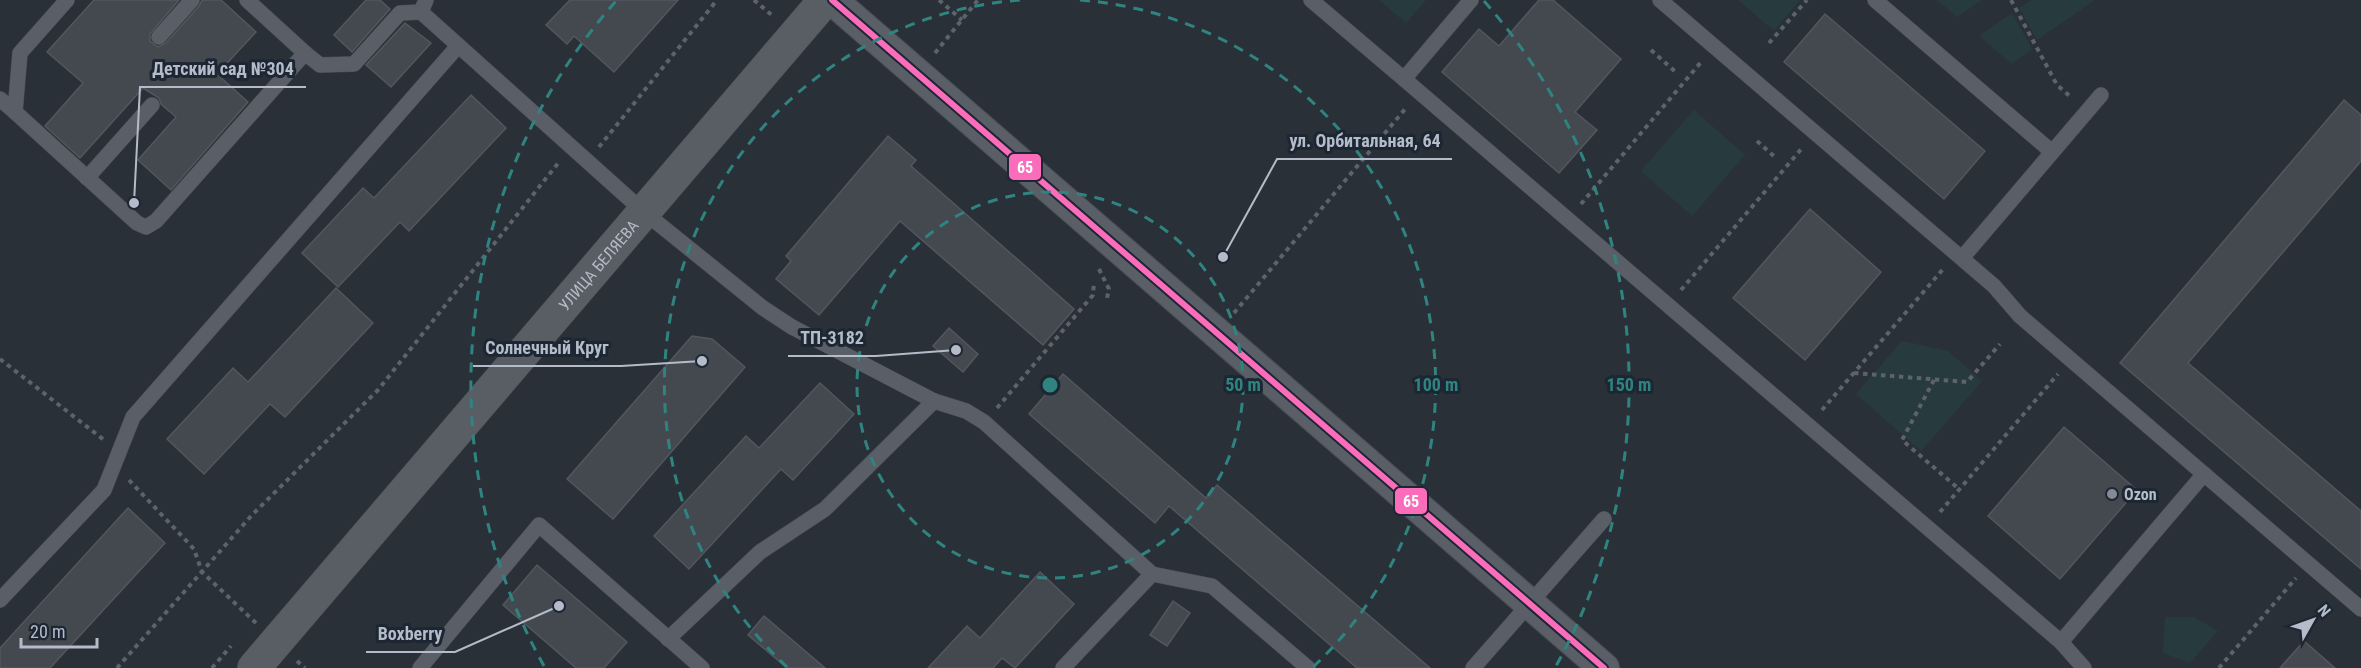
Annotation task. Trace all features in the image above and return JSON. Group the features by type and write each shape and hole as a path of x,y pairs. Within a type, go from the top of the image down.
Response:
{"main road":[{"name":"УЛИЦА БЕЛЯЕВА","path":"254,668 825,0"}],"street":[{"path":"832,0 1604,668"}],"lane":[{"path":"15,112 20,53 67,0"},
{"path":"159,37 192,0"},
{"path":"247,0 320,65 354,64 400,14 424,6 458,46 587,162 644,212 763,308 792,327 934,401 966,411 984,422 1152,574 1212,586 1308,668"},
{"path":"1311,0 2061,642 2084,668"},
{"path":"1404,79 1472,0"},
{"path":"1660,0 1994,286 2020,316 2361,609"},
{"path":"1875,0 2052,152"},
{"path":"0,600 104,490 133,417 458,46"},
{"path":"0,99 137,223 147,226 156,221 305,53"},
{"path":"1959,256 2101,95"},
{"path":"87,178 152,105"},
{"path":"668,639 760,552 825,509 934,401"},
{"path":"2061,642 2204,474"},
{"path":"1482,665 1530,604 1604,519"},
{"path":"420,668 539,525 702,668"},
{"path":"1063,668 1152,574"}],"path":[{"path":"587,162 717,0"},
{"path":"939,0 962,20"},
{"path":"918,74 978,0"},
{"path":"1769,44 1807,0"},
{"path":"2011,0 2058,85 2088,111"},
{"path":"1568,219 1715,47"},
{"path":"1651,50 1678,74"},
{"path":"1218,332 1419,92"},
{"path":"1668,305 1815,133"},
{"path":"1757,141 1777,159"},
{"path":"117,668 290,476 378,390 571,147"},
{"path":"1809,425 1959,256"},
{"path":"984,422 1093,295 1094,282"},
{"path":"1106,282 1109,289 1107,298"},
{"path":"1854,373 1967,382 2000,344"},
{"path":"0,358 116,458 194,549 202,572 253,621"},
{"path":"1927,527 2070,359"},
{"path":"1934,380 1902,440 1959,489"},
{"path":"2219,668 2308,564"}],"green space":[{"path":"1379,0 1426,0 1406,23"},
{"path":"1738,0 1800,0 1774,31"},
{"path":"1937,0 1982,0 1957,17"},
{"path":"2031,0 2095,0 2037,40 2019,8"},
{"path":"2012,13 2032,49 2012,64 1979,36"},
{"path":"1694,110 1745,155 1692,216 1641,171"},
{"path":"1902,341 1948,351 1982,381 1921,451 1856,394"},
{"path":"2165,617 2194,617 2218,631 2190,663 2163,653"}],"building":[{"path":"94,0 179,0 150,34 150,41 158,47 166,43 202,0 221,0 256,32 217,74 248,102 171,190 138,160 176,117 161,104 159,98 143,88 80,158 45,126 83,83 47,52"},
{"path":"366,0 380,0 390,9 352,52 334,35"},
{"path":"570,0 678,0 614,72 574,36 567,44 546,25"},
{"path":"1539,0 1553,0 1621,59 1575,112 1597,130 1559,173 1442,72 1479,29 1499,46"},
{"path":"1825,14 1985,151 1944,199 1784,62"},
{"path":"405,23 431,43 391,87 366,65"},
{"path":"471,95 506,128 409,231 400,222 338,287 302,253 363,188 374,198"},
{"path":"2344,100 2361,115 2361,161 2188,363 2361,511 2361,569 2120,363"},
{"path":"888,136 916,160 911,166 1074,309 1043,345 900,221 819,315 776,279 791,261 786,256"},
{"path":"1810,209 1881,272 1805,360 1733,298"},
{"path":"336,288 373,323 285,417 270,404 204,474 167,439 233,368 248,382"},
{"path":"949,328 978,354 963,372 933,346"},
{"path":"692,336 712,339 745,367 613,519 567,479"},
{"path":"1063,374 1206,498 1217,485 1430,668 1357,668 1169,506 1155,523 1029,414"},
{"path":"820,383 854,414 793,480 781,469 689,569 654,536 746,436 759,448"},
{"path":"2064,427 2137,490 2060,579 1988,516"},
{"path":"128,508 165,543 50,668 0,668 0,648"},
{"path":"537,565 627,642 604,668 576,668 503,605"},
{"path":"1040,572 1074,604 1015,668 1002,658 993,668 928,668 967,626 980,638"},
{"path":"1173,601 1190,613 1167,646 1150,635"},
{"path":"764,616 825,668 787,668 748,635"},
{"path":"2304,641 2335,668 2280,668"}],"transit line":[{"name":"65","path":"832,0 1604,668"}],"place":[{"name":"Детский сад №304","path":"134,203"},
{"name":"ул. Орбитальная, 64","path":"1223,257"},
{"name":"ТП-3182","path":"956,350"},
{"name":"Солнечный Круг","path":"702,361"},
{"name":"Ozon","path":"2112,494"},
{"name":"Boxberry","path":"559,606"}]}
